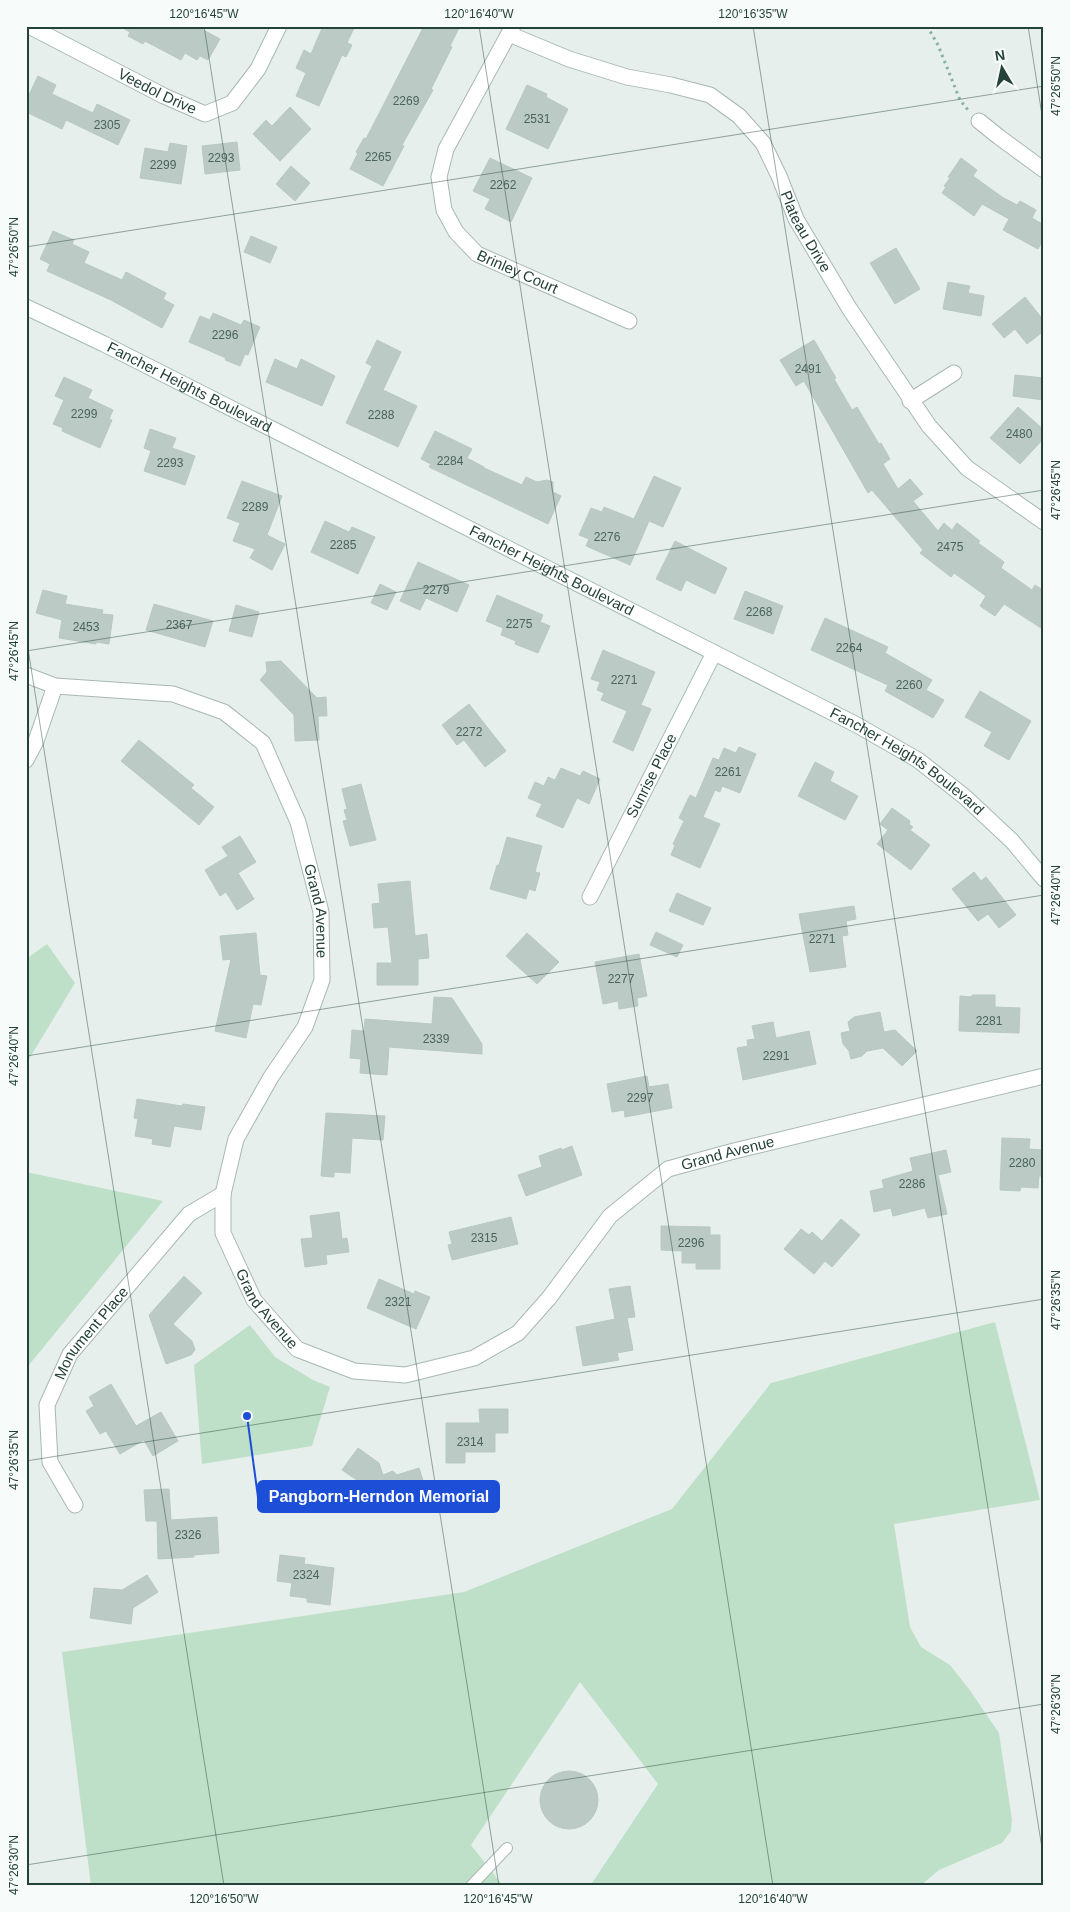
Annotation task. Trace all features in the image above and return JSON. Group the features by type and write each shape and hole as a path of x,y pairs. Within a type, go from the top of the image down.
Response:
{"street":[{"name":"Veedol Drive","path":"29,26 164,96 206,114 232,103 258,68 279,26"},
{"name":"Brinley Court","path":"511,30 446,149 439,177 444,210 456,232 478,254 629,321"},
{"name":"Plateau Drive","path":"511,30 569,59 628,77 710,95 739,116 763,143 779,176 796,219 849,308 910,401 929,426 967,468 1044,522"},
{"path":"979,121 1044,170"},
{"name":"Fancher Heights Boulevard","path":"26,307 104,344 857,725 918,760 965,797 1012,841 1044,879"},
{"path":"910,401 954,373"},
{"name":"Sunrise Place","path":"590,897 714,653"},
{"name":"Grand Avenue","path":"26,675 55,686 173,694 224,712 263,743 298,822 321,912 322,980 305,1027 271,1077 236,1139 224,1194 223,1233 254,1300 297,1349 354,1371 405,1375 474,1358 518,1333 549,1298 610,1216 668,1168 1044,1076"},
{"path":"26,760 36,741 55,686"},
{"name":"Monument Place","path":"76,1505 50,1462 47,1405 70,1354 189,1214 224,1194"}],"lane":[{"path":"472,1886 507,1848"}],"path":[{"path":"926,26 938,45 960,100 979,121"}],"green space":[{"path":"47,944 75,983 26,1064 26,959"},
{"path":"26,1172 163,1201 29,1365 26,1365"},
{"path":"995,1322 1040,1500 894,1524 910,1627 921,1647 950,1665 999,1733 1012,1820 1011,1831 1002,1843 939,1870 920,1886 590,1886 658,1784 580,1682 471,1845 503,1886 91,1886 62,1652 464,1592 672,1509 771,1383"},
{"path":"250,1325 275,1357 313,1380 330,1387 312,1446 202,1464 194,1365"}],"building":[{"path":"119,26 196,26 220,39 208,60 200,56 197,60 185,53 181,60 145,41 143,44 128,36 130,32"},
{"path":"323,26 355,26 347,43 352,45 346,57 342,55 319,106 296,96 306,73 296,68 304,50 311,54"},
{"path":"424,26 460,26 450,46 452,47 431,89 433,90 402,145 404,146 383,186 350,169 358,153 356,152 364,138 366,139"},
{"path":"38,76 56,85 52,94 93,113 97,104 130,120 118,145 66,120 62,129 26,112 26,101"},
{"path":"527,85 547,94 546,97 568,109 548,149 506,129"},
{"path":"290,107 311,129 280,161 253,134 266,120 272,126"},
{"path":"237,142 240,170 205,174 202,146"},
{"path":"170,143 187,146 181,184 140,178 145,148 168,152"},
{"path":"490,158 532,178 511,222 485,209 490,199 473,191"},
{"path":"961,158 977,170 973,176 1002,197 1017,205 1020,201 1036,210 1032,218 1044,225 1044,238 1038,249 1003,230 1009,219 982,204 974,216 942,193 946,187 944,186 950,178 948,177"},
{"path":"291,166 310,183 295,201 276,184"},
{"path":"53,231 74,240 72,244 89,252 84,263 122,280 126,272 166,293 163,299 174,305 162,328 111,300 47,271 50,264 40,259"},
{"path":"251,236 277,247 270,263 244,252"},
{"path":"896,248 920,289 895,304 870,263"},
{"path":"948,282 970,286 968,293 984,296 981,316 943,309"},
{"path":"1025,297 1044,321 1044,331 1027,344 1015,329 1004,338 992,324"},
{"path":"213,313 241,325 244,320 260,327 248,355 245,354 240,366 189,342 200,316 210,320"},
{"path":"377,340 401,352 383,390 417,406 398,447 346,423 372,366 366,363"},
{"path":"814,340 852,410 857,407 879,444 881,443 890,459 883,464 898,489 910,479 923,494 913,501 938,531 944,523 952,530 957,523 980,541 978,543 1004,562 1001,568 1032,590 1035,585 1044,591 1044,630 1004,604 995,616 980,606 986,596 954,573 951,577 920,553 923,550 872,490 868,493 804,381 796,386 780,360"},
{"path":"275,359 297,369 301,359 335,376 322,406 266,382"},
{"path":"1015,375 1044,378 1044,400 1013,396"},
{"path":"64,377 92,390 88,398 113,410 109,419 112,420 100,448 62,431 63,428 53,424 64,400 55,396"},
{"path":"1018,407 1044,430 1044,438 1020,464 990,438"},
{"path":"150,429 176,438 172,448 195,456 185,485 144,471 151,451 144,448"},
{"path":"435,431 472,449 467,458 522,485 526,477 537,482 547,480 553,482 553,492 561,496 548,524 429,467 431,464 421,459"},
{"path":"654,476 681,488 663,527 649,521 630,565 586,546 589,539 579,535 591,508 602,512 604,507 634,519"},
{"path":"242,481 282,496 267,535 285,544 272,570 250,558 255,549 233,541 240,523 227,518"},
{"path":"325,521 349,532 352,527 375,537 358,574 311,552"},
{"path":"675,541 727,568 715,594 686,580 681,591 656,579"},
{"path":"418,562 469,585 457,612 426,598 420,610 400,601"},
{"path":"380,584 396,592 387,610 371,603"},
{"path":"43,590 67,596 65,604 103,610 102,614 113,615 109,644 96,642 96,644 59,638 62,620 36,613"},
{"path":"745,591 783,606 773,634 734,619"},
{"path":"497,595 543,615 540,622 550,626 538,653 515,644 516,641 501,635 503,628 486,621"},
{"path":"154,604 213,621 205,647 146,630"},
{"path":"236,605 259,612 252,637 229,631"},
{"path":"825,618 888,647 885,653 932,680 926,690 944,700 933,718 885,691 888,685 811,650"},
{"path":"603,650 655,672 641,705 651,709 633,751 613,742 627,711 601,700 604,693 597,690 600,682 591,679"},
{"path":"281,661 317,698 326,697 327,716 318,716 319,740 295,741 294,715 260,680 267,672 266,662"},
{"path":"980,691 1031,721 1009,760 984,746 992,732 965,717"},
{"path":"469,704 506,751 485,767 464,740 457,745 442,725"},
{"path":"139,740 194,785 191,788 214,807 199,825 121,761"},
{"path":"739,747 756,754 740,793 722,786 720,792 715,790 703,817 720,824 700,868 671,855 675,845 673,844 684,821 679,818 690,795 696,798 713,758 719,760 724,748 736,753"},
{"path":"815,762 834,772 830,781 858,796 845,820 798,796"},
{"path":"561,768 580,776 583,771 600,779 589,804 577,798 563,828 536,816 542,804 528,798 535,782 544,786 548,777 555,780"},
{"path":"361,784 376,840 350,846 343,821 347,820 344,810 347,809 342,789"},
{"path":"892,808 910,821 909,824 913,827 910,830 930,845 911,870 877,844 888,830 880,824"},
{"path":"240,836 256,862 238,873 254,899 237,910 226,892 220,896 205,870 228,856 222,847"},
{"path":"507,837 542,846 535,872 540,873 535,891 529,889 526,899 490,889"},
{"path":"974,872 981,881 986,877 1016,915 999,928 988,914 978,921 952,889"},
{"path":"410,881 415,936 427,934 429,958 418,959 418,985 377,985 377,963 392,963 388,927 374,928 372,904 380,903 378,884"},
{"path":"677,893 711,908 703,925 669,911"},
{"path":"854,906 856,919 846,921 848,935 842,936 846,967 810,972 799,914"},
{"path":"656,932 683,945 677,957 650,945"},
{"path":"256,933 260,975 267,976 261,1005 253,1004 246,1038 215,1031 231,959 223,960 220,936"},
{"path":"527,933 559,962 537,984 506,956"},
{"path":"639,954 647,996 637,998 638,1006 619,1009 618,1001 603,1004 595,962"},
{"path":"972,995 995,995 995,1007 1020,1008 1019,1033 959,1031 960,996 972,997"},
{"path":"434,997 452,998 482,1044 482,1054 389,1047 387,1075 360,1073 361,1059 350,1058 352,1030 364,1031 365,1019 432,1024"},
{"path":"880,1012 884,1032 895,1030 917,1051 902,1066 883,1048 867,1051 862,1056 851,1059 849,1051 843,1044 841,1033 850,1031 848,1022 854,1017"},
{"path":"773,1022 776,1038 809,1031 816,1064 743,1080 737,1048 748,1046 747,1040 755,1039 752,1026"},
{"path":"647,1076 649,1087 668,1084 672,1108 625,1117 624,1110 612,1112 607,1084"},
{"path":"137,1099 182,1106 183,1104 205,1107 201,1130 174,1126 170,1147 152,1144 153,1139 135,1136 138,1119 134,1118"},
{"path":"326,1113 385,1116 383,1140 352,1138 350,1173 334,1172 334,1177 321,1176"},
{"path":"1002,1138 1030,1139 1029,1149 1044,1150 1044,1176 1039,1176 1038,1188 1021,1187 1020,1191 1000,1190"},
{"path":"572,1146 582,1175 526,1196 518,1175 542,1167 539,1156"},
{"path":"946,1150 951,1172 938,1175 947,1214 928,1218 925,1208 893,1216 891,1208 874,1212 870,1191 884,1188 882,1180 913,1171 910,1158"},
{"path":"339,1212 342,1239 347,1238 349,1252 326,1255 327,1264 305,1267 301,1239 313,1238 310,1216"},
{"path":"511,1217 518,1244 452,1260 448,1245 452,1244 449,1232"},
{"path":"841,1219 860,1235 832,1267 825,1261 814,1274 784,1249 801,1229 809,1235 812,1232 822,1241"},
{"path":"661,1226 710,1227 710,1235 720,1235 720,1269 696,1269 696,1263 682,1263 682,1251 661,1250"},
{"path":"184,1276 202,1293 173,1324 192,1341 195,1350 191,1355 166,1364 149,1315"},
{"path":"379,1279 414,1294 415,1291 430,1297 416,1329 367,1308"},
{"path":"630,1286 635,1317 627,1318 633,1350 617,1353 619,1360 583,1366 576,1327 615,1319 609,1289"},
{"path":"111,1384 136,1426 161,1412 178,1441 153,1456 144,1440 120,1454 106,1431 100,1434 86,1411 94,1406 89,1397"},
{"path":"479,1409 508,1409 508,1433 495,1433 495,1452 465,1452 465,1463 446,1463 446,1423 480,1423"},
{"path":"358,1448 379,1463 383,1475 393,1471 397,1475 419,1468 427,1493 417,1496 415,1500 387,1509 361,1491 357,1480 342,1470"},
{"path":"169,1489 171,1520 217,1517 219,1553 194,1555 194,1557 158,1559 157,1521 146,1521 144,1490"},
{"path":"280,1555 305,1558 304,1564 334,1568 330,1605 307,1602 307,1598 290,1596 292,1583 277,1581"},
{"path":"147,1575 158,1592 133,1608 131,1624 90,1618 94,1588 122,1590"},
{"path":"569,1771 580,1773 593,1784 598,1800 596,1811 585,1824 569,1829 558,1827 545,1816 540,1800 542,1789 553,1776"}],"place":[{"name":"Pangborn-Herndon Memorial","path":"247,1416"}]}
